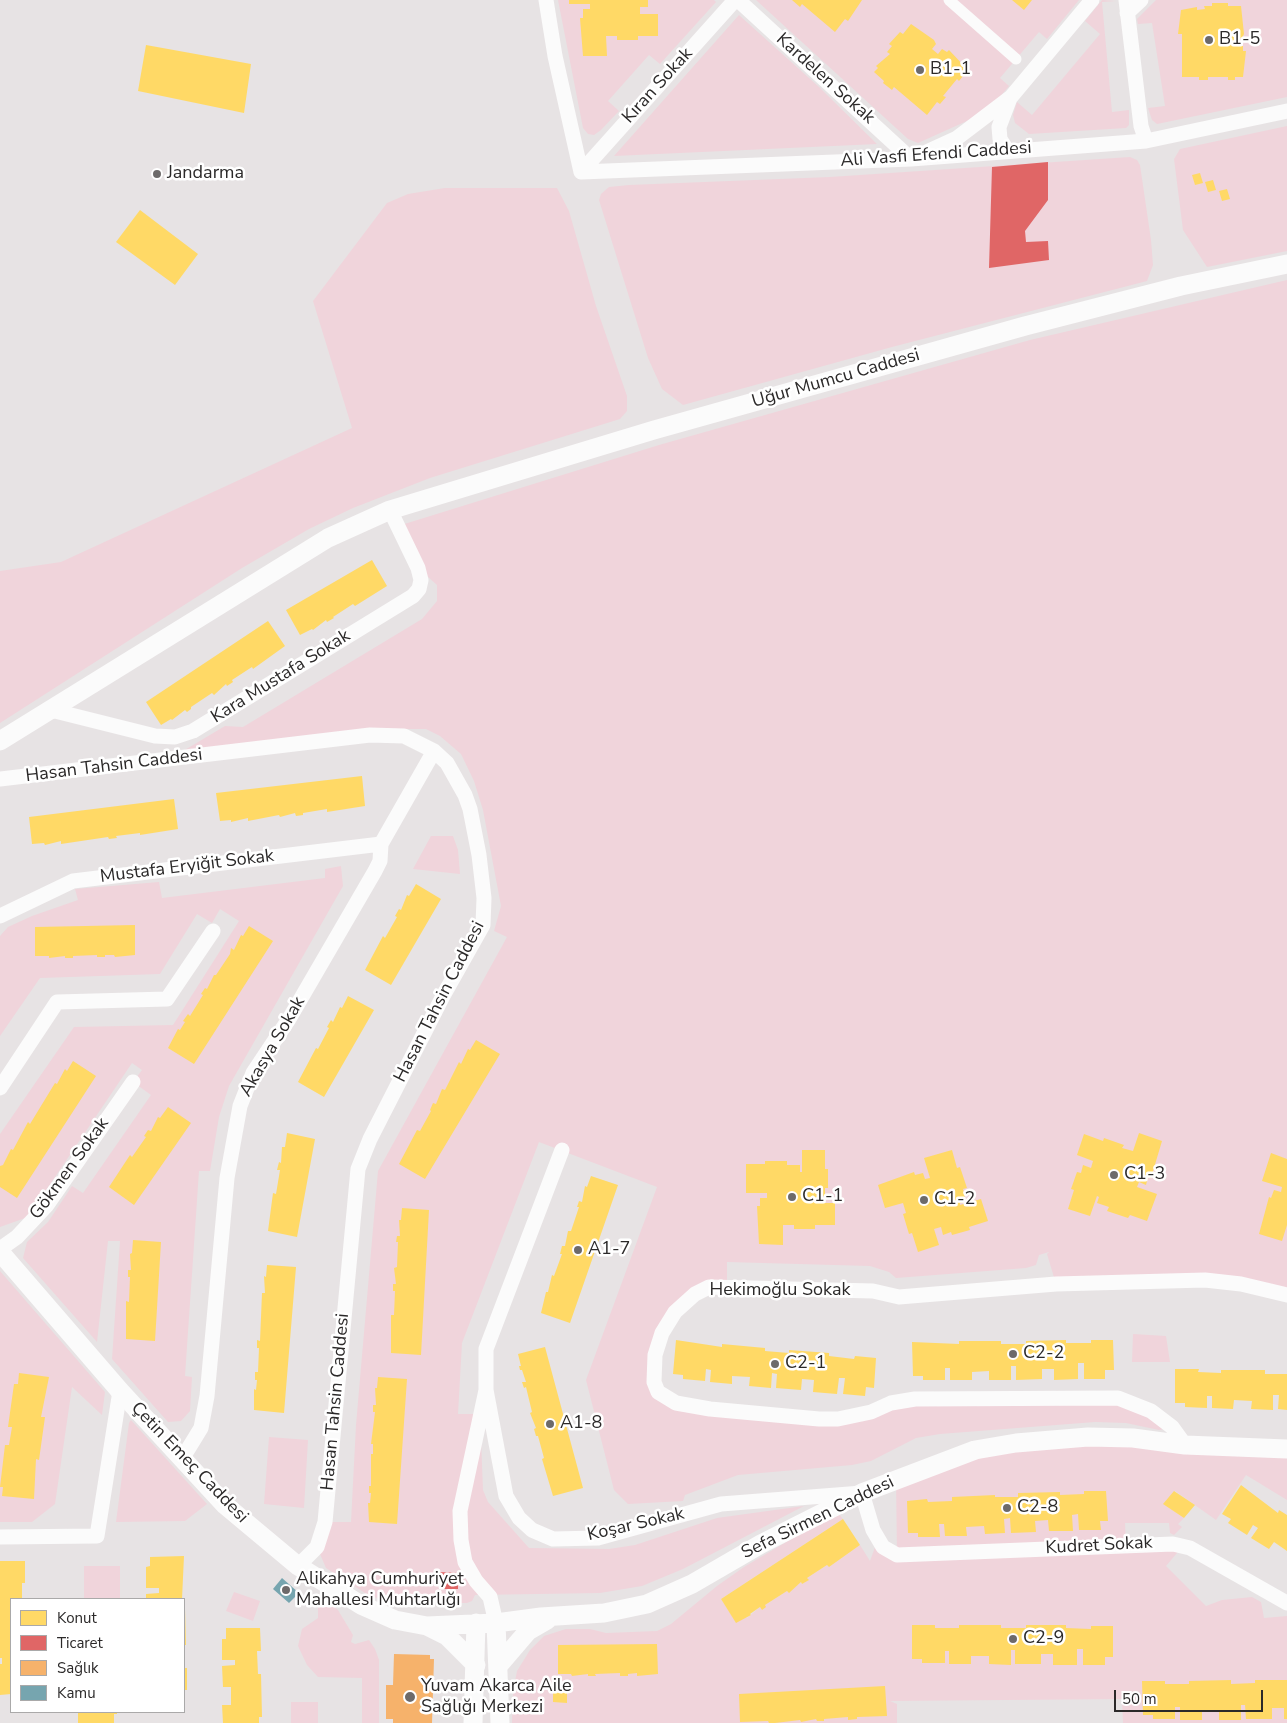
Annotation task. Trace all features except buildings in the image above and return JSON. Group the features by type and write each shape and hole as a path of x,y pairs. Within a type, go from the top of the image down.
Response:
{"street":[{"path":"546,0 555,56 581,172"},
{"name":"Kıran Sokak","path":"581,172 736,0"},
{"name":"Kardelen Sokak","path":"736,0 911,158"},
{"path":"949,0 1016,59"},
{"path":"911,158 957,138 1011,97 1092,0"},
{"path":"1141,0 1126,6 1141,126 1146,141"},
{"path":"1007,150 1000,139 999,126 1011,97"},
{"name":"Ali Vasfi Efendi Caddesi","path":"581,172 911,158 1146,141 1287,111"},
{"name":"Uğur Mumcu Caddesi","path":"0,741 252,583 328,538 390,510 654,430 952,346 1181,286 1287,264"},
{"name":"Kara Mustafa Sokak","path":"51,710 155,736 175,737 193,731 413,596 419,589 421,580 418,568 390,510"},
{"name":"Hasan Tahsin Caddesi","path":"5,777 370,736 404,736 434,751 447,762 470,809 483,884 483,926 443,996 370,1139 358,1169 325,1522 317,1547 298,1566"},
{"name":"Akasya Sokak","path":"182,1459 201,1428 207,1396 227,1178 240,1106 253,1073 289,1019 380,862 381,844 434,751"},
{"name":"Mustafa Eryiğit Sokak","path":"0,916 73,881 381,844"},
{"path":"0,1088 57,1002 167,999 212,931"},
{"name":"Gökmen Sokak","path":"0,1251 17,1237 47,1205 133,1082"},
{"name":"Koşar Sokak","path":"562,1150 486,1349 486,1390 506,1496 519,1518 532,1530 553,1539 598,1538 721,1504 862,1492"},
{"name":"Çetin Emeç Caddesi","path":"0,1251 120,1391 225,1505 298,1566 361,1605 395,1620 427,1626 476,1623"},
{"name":"Hekimoğlu Sokak","path":"1184,1445 1172,1427 1151,1411 1118,1398 915,1399 891,1404 871,1412 838,1419 710,1409 676,1403 658,1392 654,1382 655,1355 662,1332 675,1312 695,1294 709,1287 873,1291 899,1297 1056,1284 1186,1280 1222,1281 1287,1295"},
{"name":"Koşar Sokak","path":"486,1390 460,1511 461,1540 465,1562 476,1581 490,1598 496,1623"},
{"path":"0,1537 97,1536 120,1391"},
{"name":"Sefa Sirmen Caddesi","path":"476,1623 496,1623 553,1616 604,1613 647,1604 692,1584 761,1544 862,1492 975,1450 1013,1443 1088,1437 1133,1438 1184,1445 1287,1449"},
{"name":"Kudret Sokak","path":"862,1492 873,1530 883,1547 897,1555 1174,1544 1190,1548 1287,1603"},
{"path":"498,1666 528,1631 553,1616"},
{"path":"473,1723 476,1623"},
{"path":"496,1623 500,1723"},
{"path":"427,1626 446,1636 476,1665"}],"shaded area":[{"path":"558,0 714,0 716,2 660,64 649,55 608,101 619,111 594,135 588,134 583,128"},
{"path":"756,0 1079,0 1047,39 1039,32 1000,78 1009,86 993,105 978,116 918,143 908,139"},
{"path":"1102,0 1116,1 1102,2 1112,112 1129,110 1129,125 1126,128 1029,134 1015,123 1013,115 1017,102 1032,115 1100,34 1085,21"},
{"path":"1156,0 1287,0 1287,97 1157,124 1152,120 1148,108 1165,106 1152,23 1138,24 1137,19"},
{"path":"739,15 819,87 877,144 614,156"},
{"path":"1287,126 1287,251 1207,267 1183,230 1174,159 1180,149"},
{"path":"1130,157 1137,160 1140,165 1151,240 1153,265 1147,281 892,347 683,405 662,389 648,358 599,200 601,194 609,187 629,185 830,177"},
{"path":"445,188 557,188 569,211 596,306 627,396 627,411 620,419 430,478 353,508 309,529 242,568 0,723 0,571 61,562 352,428 313,301 387,203 408,194"},
{"path":"1287,280 1287,1295 1241,1284 1056,1284 1047,1254 1049,1252 1039,1255 1036,1265 1026,1268 896,1278 889,1272 870,1266 727,1262 727,1288 695,1294 655,1355 666,1399 819,1419 891,1403 1118,1398 1174,1427 1159,1430 1126,1423 1095,1422 940,1434 916,1438 871,1461 852,1465 738,1475 685,1495 683,1501 628,1504 614,1490 586,1380 657,1187 539,1142 462,1343 458,1414 480,1414 483,1490 488,1502 529,1548 609,1549 635,1545 717,1518 804,1506 683,1569 642,1586 600,1593 475,1595 472,1601 467,1603 400,1603 398,1607 365,1593 326,1568 317,1547 325,1522 351,1522 356,1425 378,1171 507,937 494,931 501,906 483,810 474,781 461,754 440,736 426,729 363,729 183,751 225,726 243,727 422,619 437,601 437,585 418,568 398,526 659,445 1030,340"},
{"path":"431,836 453,836 458,850 460,874 413,869"},
{"path":"341,866 343,886 229,1086 219,1117 210,1171 199,1171 185,1376 192,1377 190,1411 181,1421 168,1422 112,1359 120,1241 108,1241 97,1342 23,1258 27,1242 48,1222 72,1186 83,1193 151,1095 133,1082 142,1070 132,1063 28,1217 0,1227 0,1134 74,1027 173,1025 239,921 220,909 212,923 197,914 160,974 40,978 0,1036 0,936 8,927 32,916 78,900 75,889 159,882 162,898 325,878 325,869"},
{"path":"0,1271 105,1392 102,1415 72,1387 55,1504 32,1522 0,1522"},
{"path":"1133,1334 1166,1336 1170,1362 1132,1362"},
{"path":"131,1420 207,1504 185,1521 116,1522 129,1423"},
{"path":"269,1437 308,1440 304,1508 264,1504"},
{"path":"1016,1443 1287,1449 1287,1500 1246,1475 1216,1520 1175,1491 1164,1504 1184,1518 1178,1524 1182,1527 1174,1535 1170,1533 1169,1523 1125,1523 1126,1545 1183,1546 1166,1566 1206,1606 1222,1600 1252,1597 1261,1602 1264,1618 1287,1616 1287,1723 1123,1723 1122,1699 890,1701 897,1704 897,1723 512,1723 513,1692 517,1671 530,1650 544,1636 566,1629 590,1629 606,1633 657,1631 671,1624 717,1586 744,1567 837,1512 843,1519 721,1599 736,1622 746,1616 747,1618 760,1607 762,1610 765,1605 787,1591 789,1592 801,1582 802,1584 808,1580 807,1578 827,1565 829,1567 860,1545 870,1561 878,1539 897,1555 896,1479"},
{"path":"84,1566 120,1566 120,1598 84,1598"},
{"path":"234,1592 260,1601 253,1621 226,1611"},
{"path":"318,1595 338,1610 353,1635 351,1642 355,1644 369,1640 375,1649 379,1660 379,1723 362,1723 362,1678 318,1677 307,1665 298,1646 302,1629 318,1618"},
{"path":"291,1702 318,1702 318,1723 291,1723"}],"place":[{"name":"B1-5","path":"1209,40"},
{"name":"B1-1","path":"920,70"},
{"name":"Jandarma","path":"157,174"},
{"name":"C1-3","path":"1114,1175"},
{"name":"C1-1","path":"792,1197"},
{"name":"C1-2","path":"924,1200"},
{"name":"A1-7","path":"578,1250"},
{"name":"C2-2","path":"1013,1354"},
{"name":"C2-1","path":"775,1364"},
{"name":"A1-8","path":"550,1424"},
{"name":"C2-8","path":"1007,1508"},
{"name":"Alikahya Cumhuriyet Mahallesi Muhtarlığı","path":"286,1590"},
{"name":"C2-9","path":"1013,1639"},
{"name":"Yuvam Akarca Aile Sağlığı Merkezi","path":"410,1697"}]}
